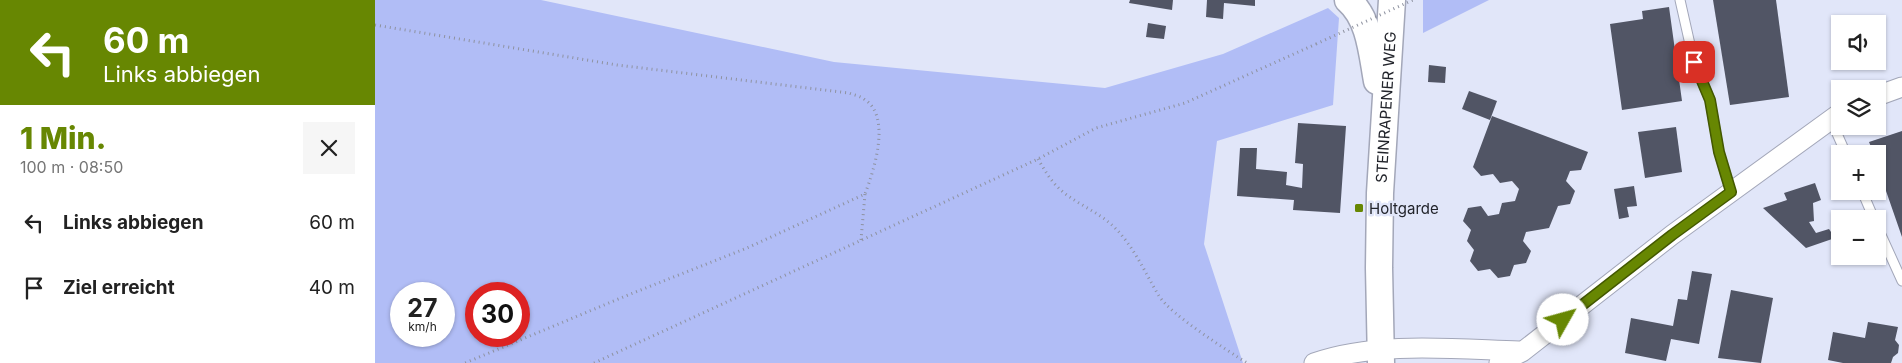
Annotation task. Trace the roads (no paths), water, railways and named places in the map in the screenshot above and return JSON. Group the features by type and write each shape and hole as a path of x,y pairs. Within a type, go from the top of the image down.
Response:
{"street":[{"path":"1348,0 1356,7 1369,36 1384,121"},
{"name":"STEINRAPENER WEG","path":"1381,356 1379,268 1384,121 1392,0"},
{"path":"1886,93 1902,87"},
{"path":"1499,363 1523,352 1672,235 1831,119"},
{"path":"1314,363 1333,356 1523,352"}],"lane":[{"path":"1679,0 1694,62 1710,100 1719,152 1731,192"},
{"path":"1886,246 1902,281"}],"place":[{"name":"Holtgarde","path":"1359,208"}]}
